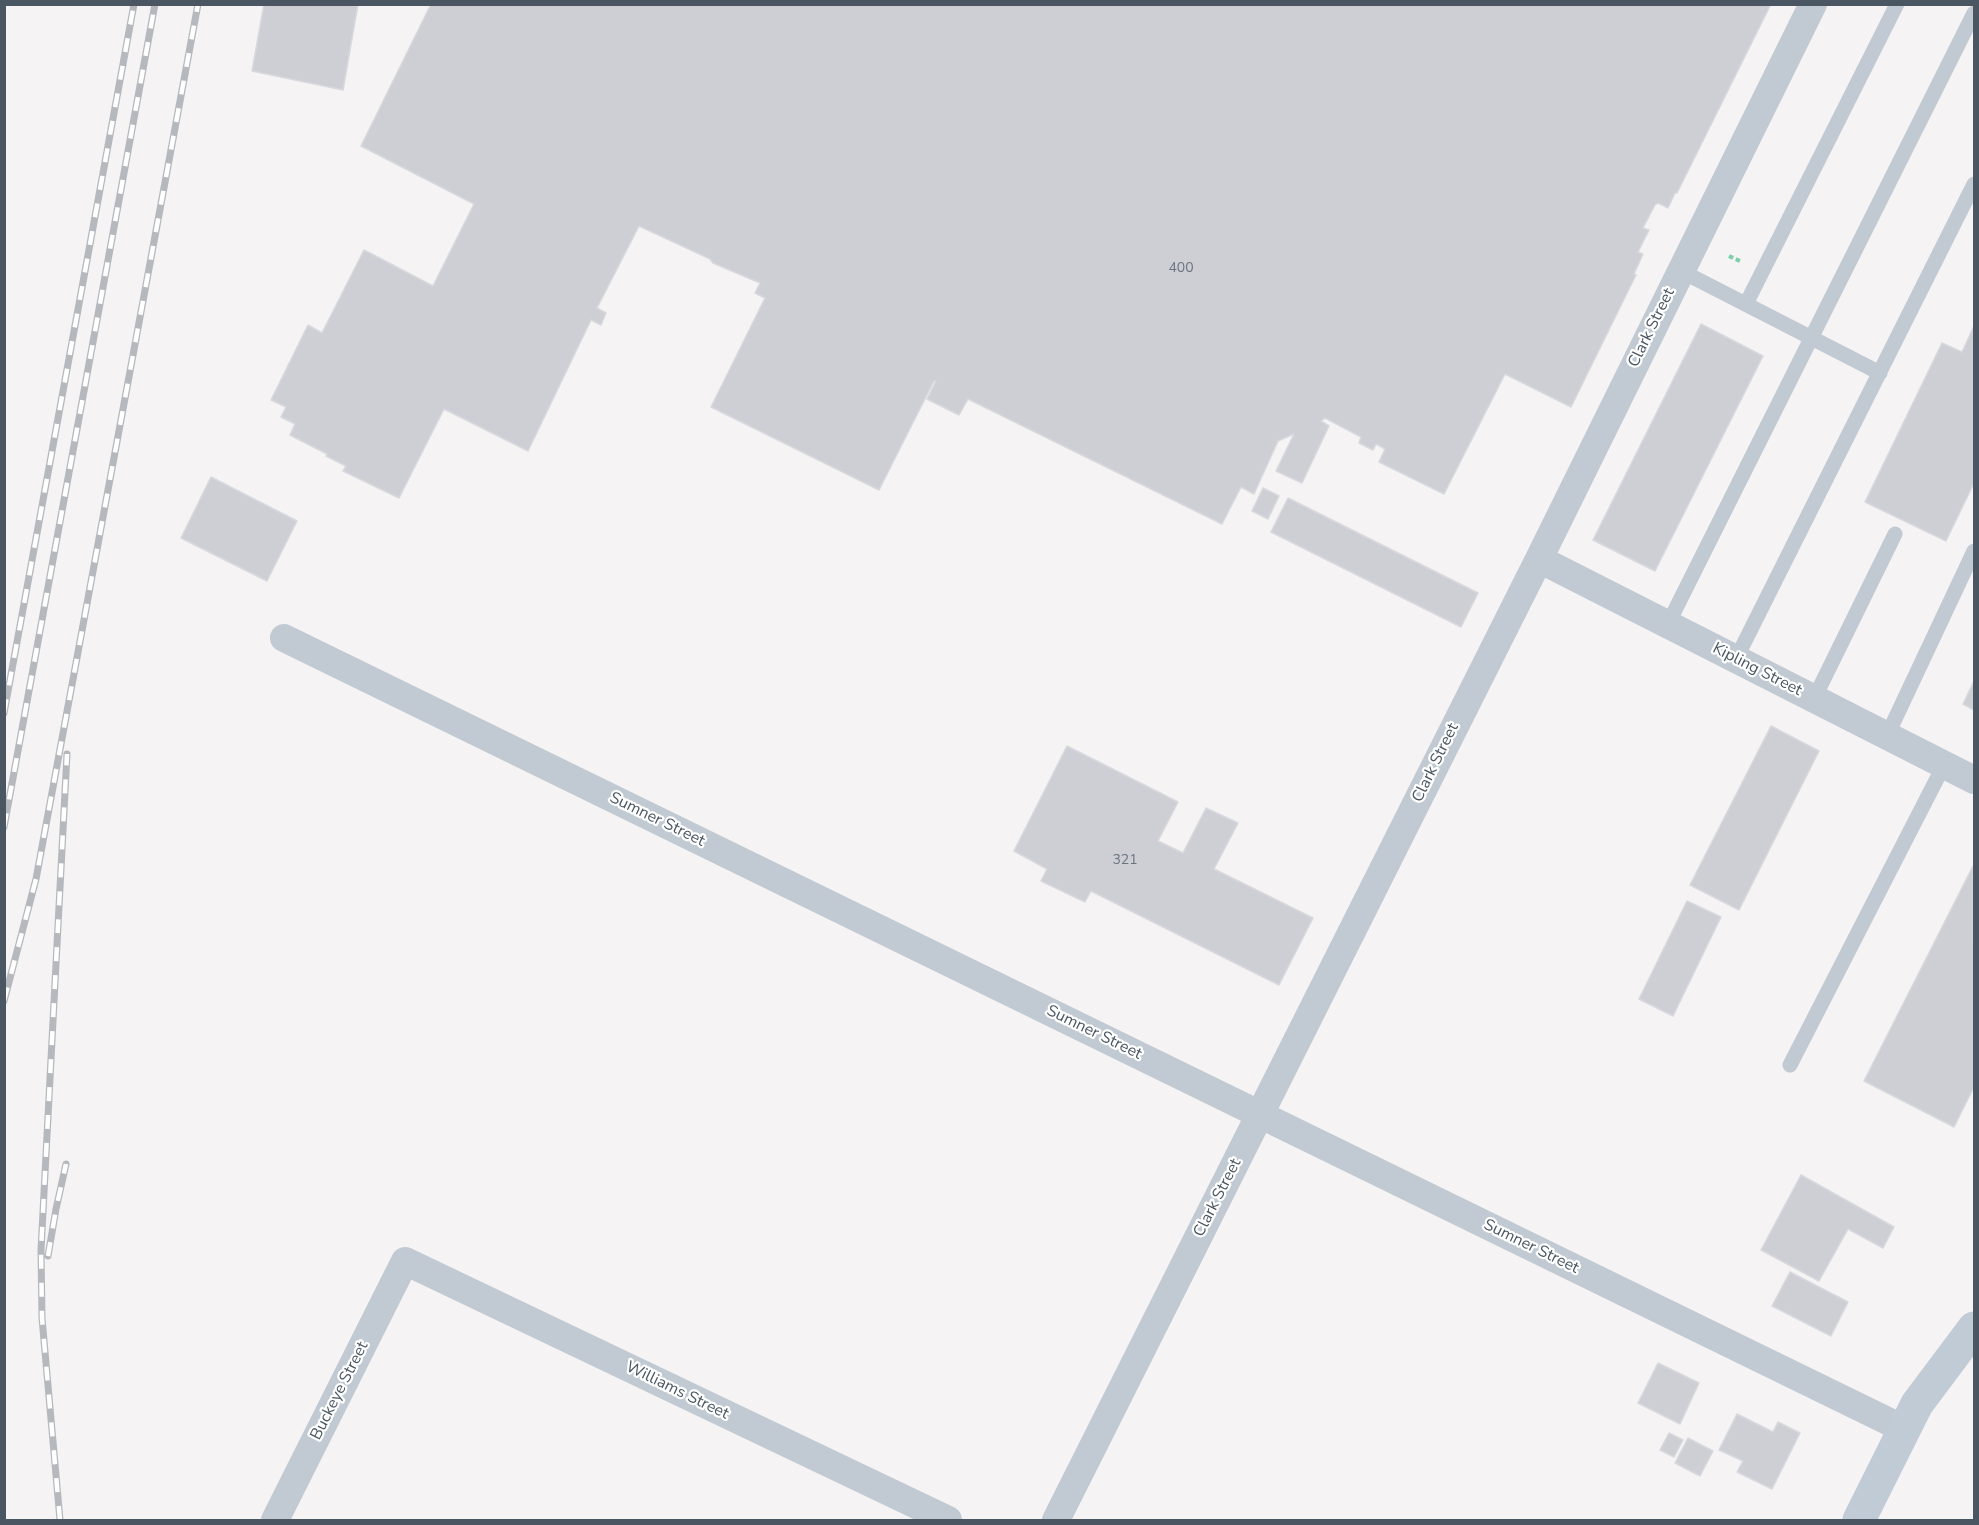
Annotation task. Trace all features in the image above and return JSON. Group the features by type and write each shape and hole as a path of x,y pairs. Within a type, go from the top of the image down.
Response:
{"street":[{"name":"Clark Street","path":"1056,1521 1539,559 1813,4"},
{"name":"Kipling Street","path":"1539,559 1974,780"},
{"name":"Sumner Street","path":"284,638 1904,1429"},
{"name":"Buckeye Street","path":"275,1521 405,1261"},
{"name":"Williams Street","path":"405,1261 948,1521"},
{"path":"1859,1521 1917,1404 1974,1328"}],"lane":[{"path":"1746,304 1897,4"},
{"path":"1668,624 1974,13"},
{"path":"1736,659 1974,184"},
{"path":"1681,271 1880,373"},
{"path":"1815,699 1895,534"},
{"path":"1887,736 1974,551"},
{"path":"1790,1065 1944,765"}],"building":[{"path":"264,4 358,4 343,90 252,71"},
{"path":"431,4 1771,4 1677,193 1668,208 1658,203 1655,205 1643,228 1649,230 1638,252 1643,254 1634,274 1636,275 1571,407 1505,374 1444,494 1379,462 1385,449 1376,444 1373,450 1359,443 1361,437 1325,418 1321,421 1329,426 1302,483 1276,471 1294,434 1278,441 1254,494 1241,487 1222,524 968,399 959,415 927,399 936,381 879,490 711,407 765,298 755,293 760,283 713,263 710,259 639,226 597,308 606,313 601,325 591,320 528,451 444,409 399,498 343,471 346,466 290,435 295,424 281,417 286,407 271,400 308,325 322,333 364,250 433,286 474,204 361,146"},
{"path":"1701,324 1763,356 1655,571 1593,540"},
{"path":"1974,326 1974,483 1946,541 1865,502 1942,343 1962,352"},
{"path":"211,477 297,521 267,581 181,538"},
{"path":"1263,488 1279,496 1268,519 1252,511"},
{"path":"1288,498 1478,593 1461,627 1271,532"},
{"path":"1974,681 1974,710 1963,704"},
{"path":"1771,726 1819,751 1739,910 1690,885"},
{"path":"1067,746 1178,802 1158,841 1183,853 1206,808 1238,823 1214,869 1313,918 1279,985 1091,891 1085,902 1041,881 1047,869 1014,851"},
{"path":"1973,866 1974,1087 1954,1127 1864,1081"},
{"path":"1687,901 1721,917 1673,1016 1639,999"},
{"path":"1801,1175 1894,1227 1883,1248 1848,1229 1819,1281 1761,1250"},
{"path":"1790,1272 1848,1302 1831,1336 1772,1306"},
{"path":"1658,1363 1699,1383 1680,1424 1638,1403"},
{"path":"1737,1414 1773,1432 1778,1422 1800,1433 1772,1489 1737,1472 1743,1461 1719,1450"},
{"path":"1669,1433 1683,1440 1674,1457 1660,1450"},
{"path":"1688,1438 1713,1451 1700,1476 1675,1463"}],"railway":[{"path":"4,713 134,4"},
{"path":"4,827 155,4"},
{"path":"4,1001 36,879 198,4"},
{"path":"60,1520 42,1318 41,1250 67,754"},
{"path":"48,1256 66,1164"}]}
